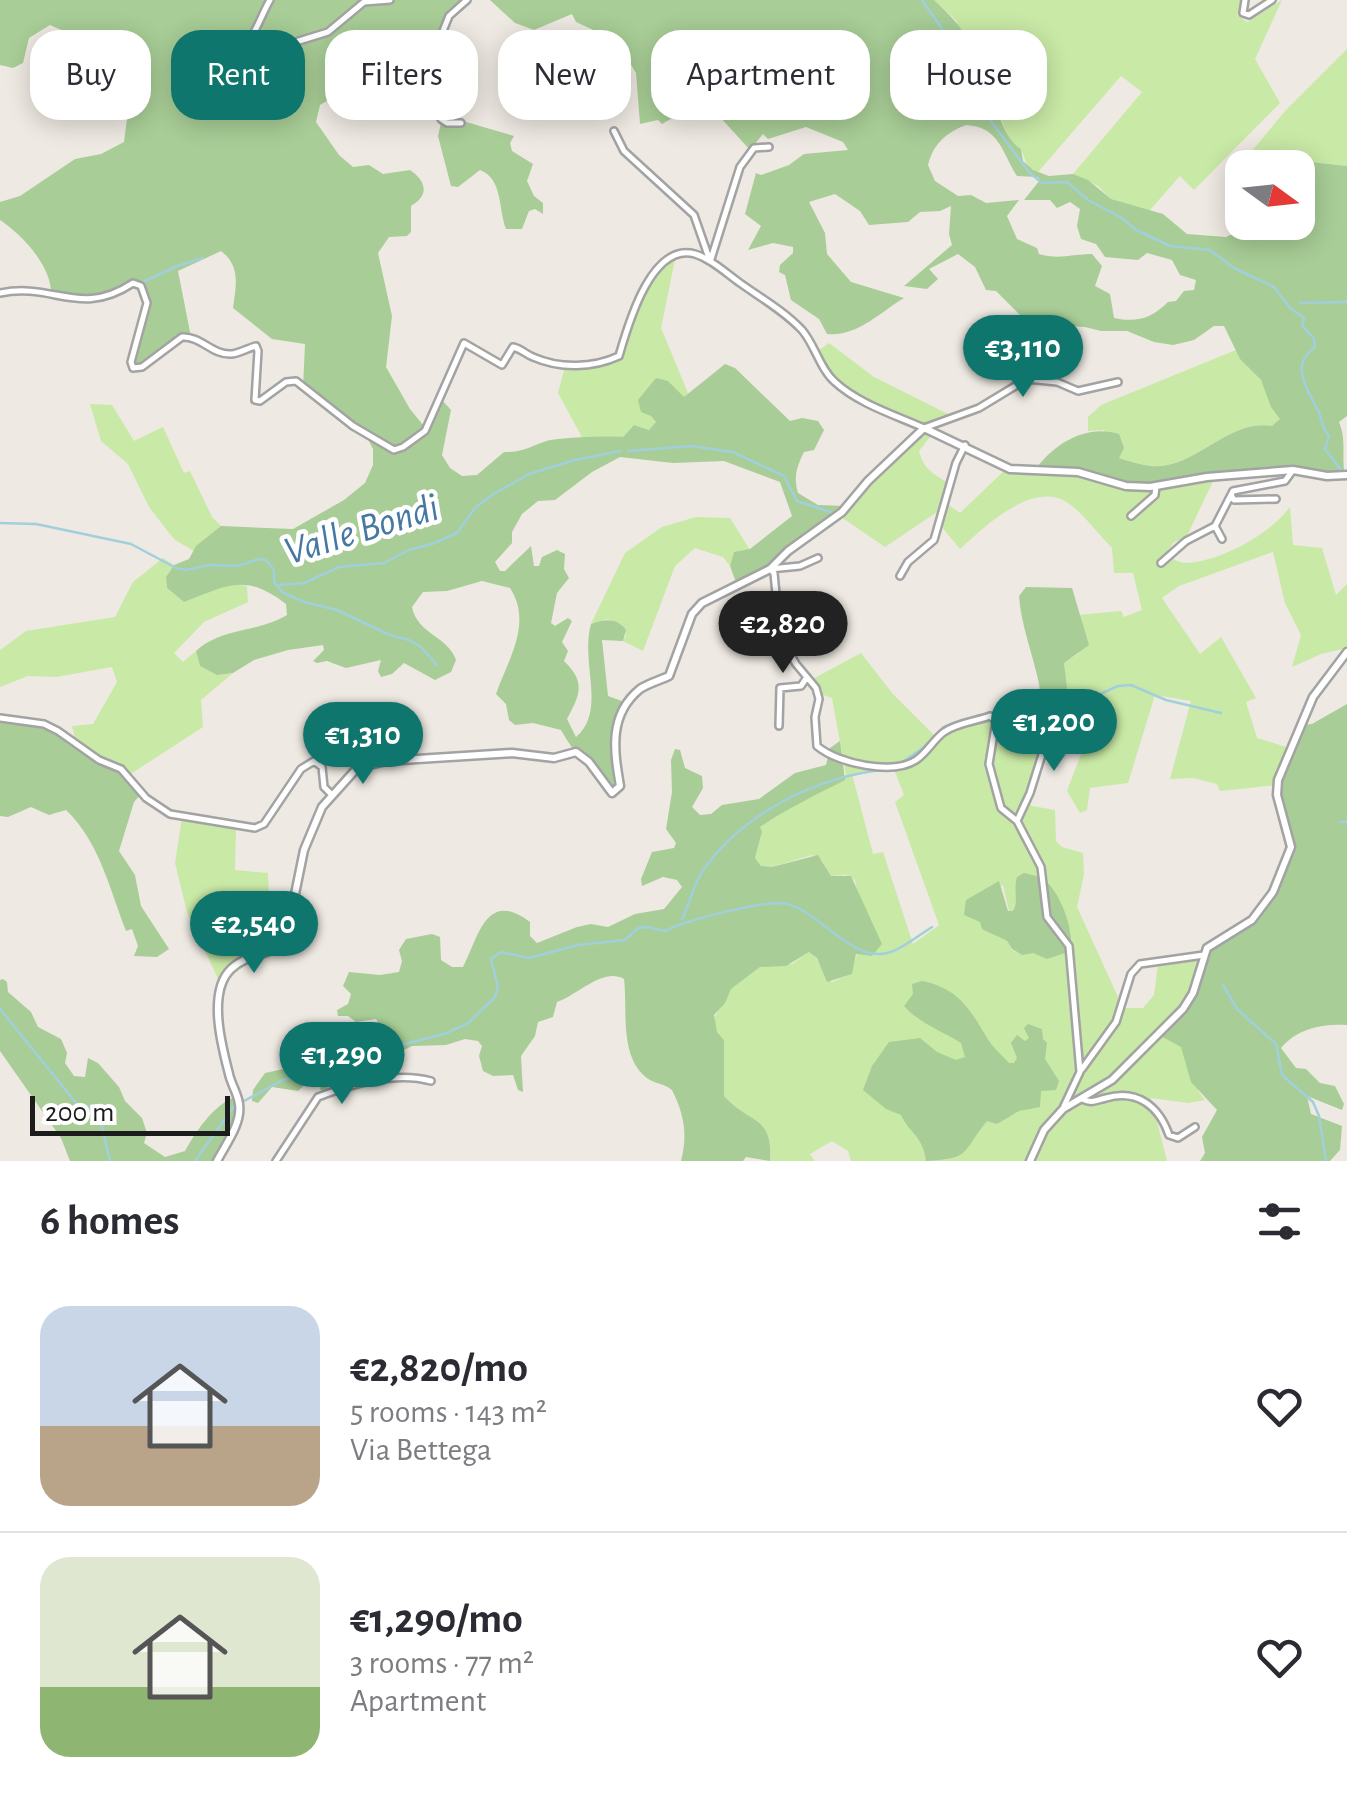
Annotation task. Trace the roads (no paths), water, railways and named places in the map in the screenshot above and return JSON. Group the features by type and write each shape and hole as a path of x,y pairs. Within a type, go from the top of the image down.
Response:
{"street":[{"path":"270,0 250,40 214,67 215,75 328,32 364,2 390,0"},
{"path":"461,123 441,119 442,112 466,85 468,70 440,58 435,51 448,16 466,0"},
{"path":"1244,0 1242,14 1248,15 1272,0"},
{"path":"614,131 624,151 694,216 710,262"},
{"path":"710,262 740,167 754,148 769,148"},
{"path":"0,293 28,290 89,300 117,294 133,283 142,286 147,303 131,362 133,368 142,367 182,337 190,336 224,354 256,346 255,400 286,382 296,381 352,426 394,450 426,431 440,405 446,376 464,342 502,365 512,346 542,360 600,365 620,356 631,317 659,265 673,254 692,253 784,314 805,333 832,380 872,405 965,445 1010,470 1078,472 1126,486 1292,470 1347,475"},
{"path":"217,1161 237,1121 240,1104 229,1076 219,996 230,970 260,951 286,943 304,850 322,806 364,764 512,753 554,758 576,752 612,793 620,786 612,742 615,726 640,690 669,676 692,614 702,602 770,569 842,512 868,481 924,428 978,408 1027,379 1056,382 1078,391 1118,382"},
{"path":"900,576 908,562 934,540 965,445"},
{"path":"1161,564 1186,542 1215,526 1231,495 1245,488 1264,488 1285,481 1292,470"},
{"path":"1131,516 1154,495 1156,486"},
{"path":"1231,495 1234,500 1276,499"},
{"path":"1215,526 1222,539"},
{"path":"770,569 800,566 818,558"},
{"path":"770,569 774,573 780,636 819,699 815,717 818,746 825,752 866,768 907,765 920,758 946,730 990,716 996,720 990,764 1001,808 1018,821 1041,867 1047,917 1070,946 1080,1072"},
{"path":"1063,1109 1119,1074 1183,1008 1194,994 1204,955 1218,940 1252,920 1273,892 1290,846 1277,795 1278,780 1313,697 1347,652"},
{"path":"779,726 780,688 802,686 807,677"},
{"path":"1018,821 1055,712"},
{"path":"0,718 44,724 58,731 100,760 121,769 146,798 170,814 255,828 264,824 301,769 314,761 322,767 323,784 331,794"},
{"path":"1030,1161 1044,1130 1063,1109 1080,1072 1116,1022 1131,974 1140,964 1204,955"},
{"path":"276,1161 318,1097 381,1080 431,1081"},
{"path":"1082,1099 1090,1103 1121,1094 1133,1095 1161,1114 1169,1135 1178,1138 1195,1128"}],"waterway":[{"path":"922,0 950,40 973,106 987,116 1029,172 1042,183 1067,182 1136,230 1170,246 1210,250 1234,268 1274,287 1290,308 1304,318 1302,326 1314,338 1315,347 1303,362 1303,379 1329,436 1325,449 1342,471"},
{"path":"143,282 203,258"},
{"path":"1300,303 1347,302"},
{"name":"Valle Bondi","path":"628,451 691,446 733,452 784,476 797,501 833,513"},
{"name":"Valle Bondi","path":"279,585 304,583 339,567 384,563 435,543 457,533 475,508 492,495 529,474 620,451"},
{"name":"Valle Bondi","path":"0,523 36,524 131,544 186,570 266,560 282,592 409,640 437,665"},
{"path":"901,763 944,727 958,722 999,710 1087,700 1118,686 1131,685 1166,700 1221,713"},
{"path":"682,920 703,870 740,830 810,788 889,769"},
{"path":"1340,822 1347,822"},
{"path":"244,1101 283,1080 341,1062 358,1052 373,1052 444,1034 467,1024 495,997 498,987 491,959 501,952 529,958 578,945 625,940 638,928 665,931 725,912 777,903 800,909 850,945 877,954 896,950 932,927"},
{"path":"1223,985 1237,1009 1276,1044 1282,1075 1313,1102 1326,1161"},
{"path":"0,1009 77,1104 98,1110 110,1161"},
{"path":"195,1161 235,1105"}]}
